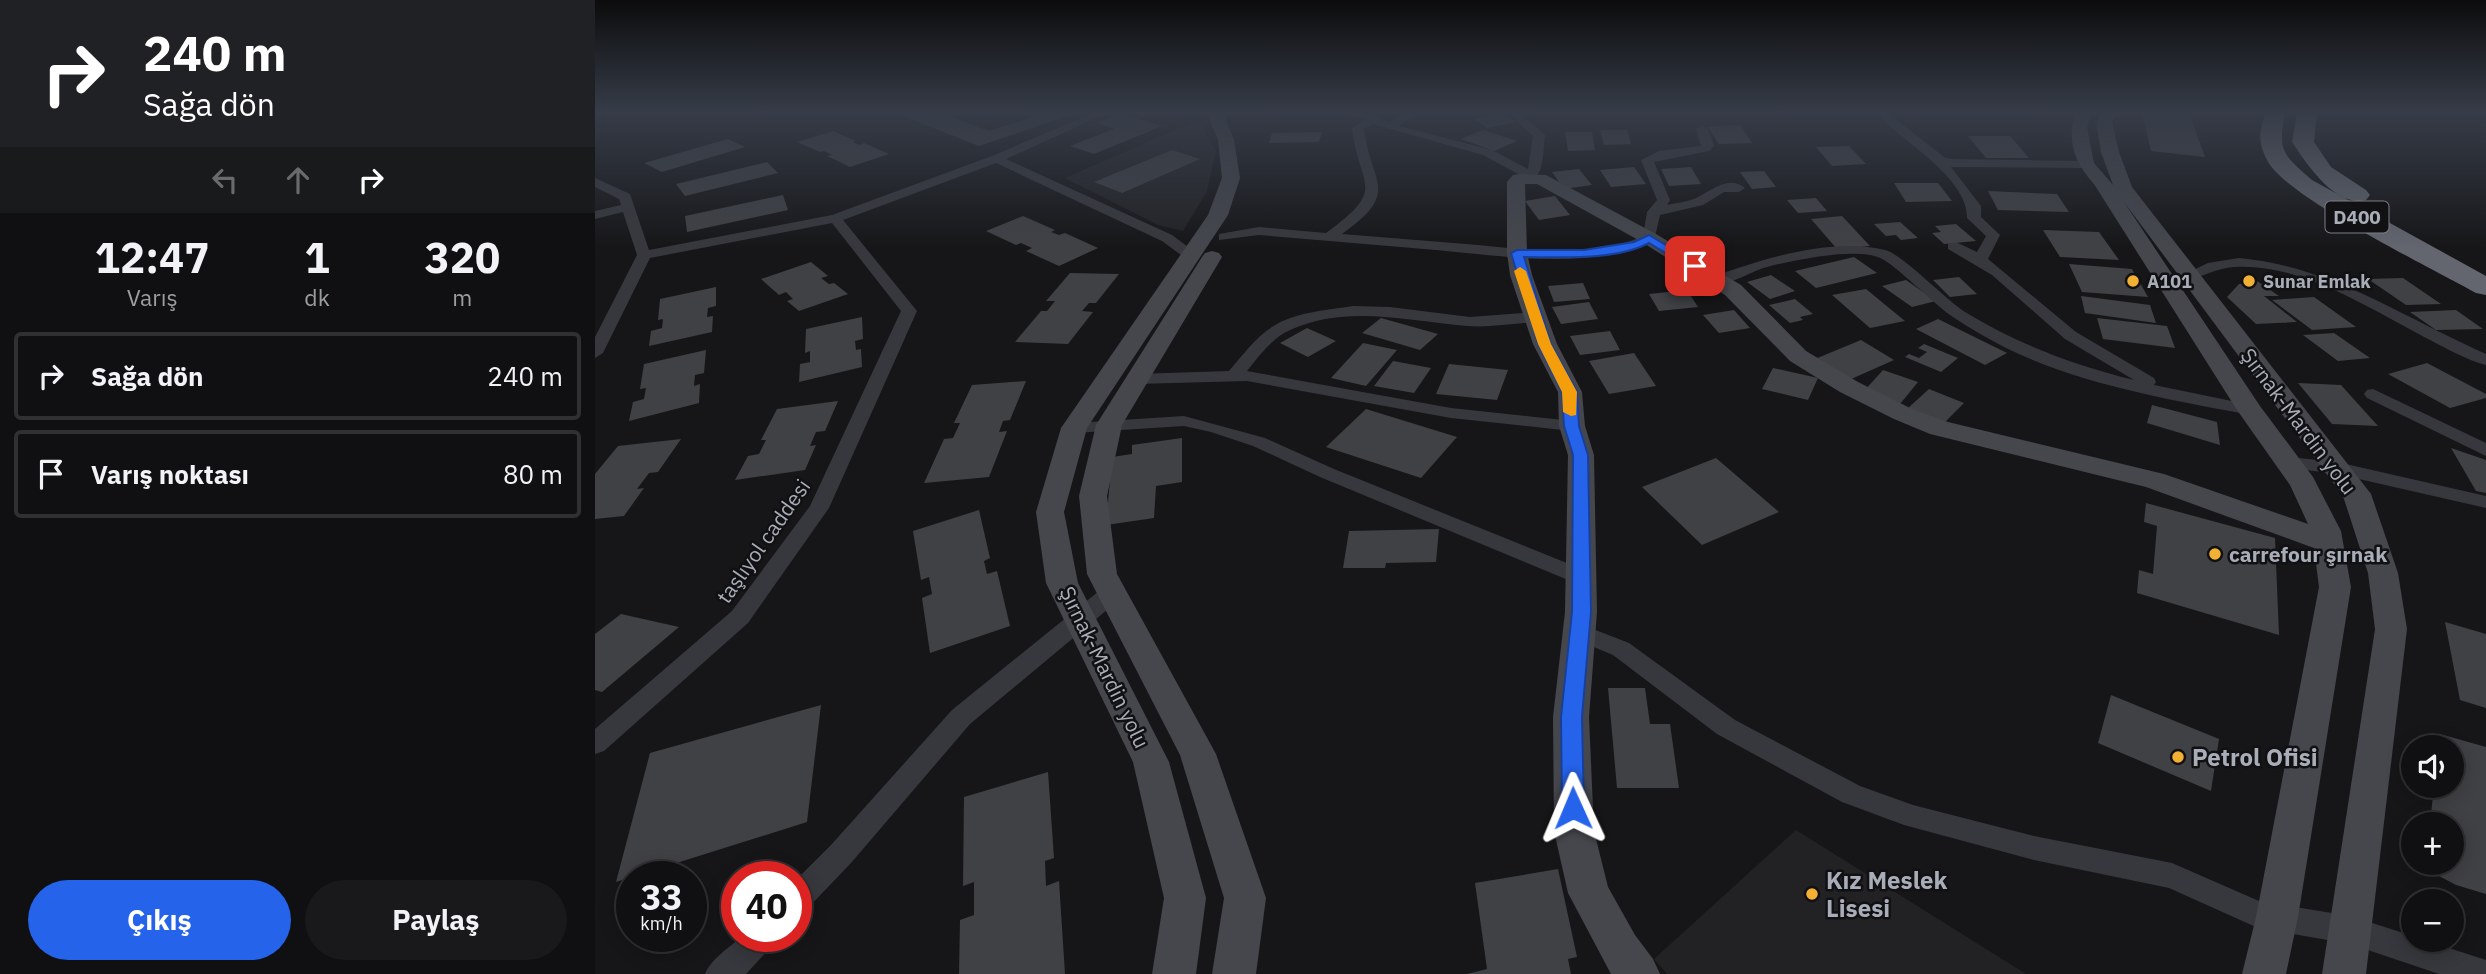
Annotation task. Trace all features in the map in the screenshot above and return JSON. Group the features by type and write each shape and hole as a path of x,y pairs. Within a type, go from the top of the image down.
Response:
{"highway":[{"name":"D400","path":"2277,158 2304,185 2486,287"},
{"name":"D400","path":"2314,158 2323,172 2400,222 2486,266"}],"street":[{"name":"Şırnak-Mardin yolu","path":"1174,974 1185,898 1151,762 1062,583 1051,512 1074,428 1218,215 1231,178 1228,158"},
{"name":"Şırnak-Mardin yolu","path":"1234,974 1245,898 1198,754 1102,574 1093,496 1108,425 1224,237 1250,177 1248,158"},
{"path":"1329,237 1358,215 1371,199 1374,184 1367,158"},
{"path":"1504,158 1515,163 1531,177 1651,225 1733,290 1798,356 1849,387 1903,414 1963,434 2154,480 2328,542"},
{"path":"1537,158 1531,177 1516,182 1517,253 1521,275 1545,344 1570,392 1571,426 1581,455 1580,632 1571,717 1574,831 1590,893 1620,950 1637,974"},
{"path":"1224,237 1259,231 1517,253 1584,253 1637,245 1664,200 1647,160 1651,158"},
{"path":"1940,160 1951,163 2085,164 2084,158"},
{"name":"Şırnak-Mardin yolu","path":"2112,158 2123,188 2357,494 2383,573 2391,629 2344,974"},
{"path":"644,255 835,218 996,159 1167,238 1190,255"},
{"path":"1940,160 1974,206 1974,218 1993,235 1981,259"},
{"name":"Şırnak-Mardin yolu","path":"2085,164 2101,181 2250,410 2303,483 2326,531 2335,587 2277,917 2264,974"},
{"path":"595,182 625,197 644,255 595,354"},
{"path":"1651,225 1721,188 1739,188"},
{"path":"595,215 628,207"},
{"name":"taşlıyol caddesi","path":"595,744 740,617 820,508 909,311 835,218"},
{"path":"1953,246 1999,271 2059,328 2164,393"},
{"path":"1717,279 1763,263 1819,254 1858,250 1884,254 1958,314 2011,344 2082,372 2164,393 2250,410"},
{"path":"2188,276 2202,269 2240,262 2305,275 2486,360"},
{"path":"1235,375 1258,347 1283,327 1316,317 1353,312 1390,312 1470,322 1537,317"},
{"path":"1136,379 1235,375 1451,413 1571,426"},
{"path":"2373,394 2486,450"},
{"path":"1074,428 1184,421 1216,428 1259,442 1327,473 1581,577"},
{"path":"2289,463 2337,468 2486,502"},
{"path":"812,884 961,717 1079,617 1112,593"},
{"path":"1580,632 1621,649 1726,727 1850,794 1913,817 2020,844 2172,876 2258,914 2350,930 2483,974"},
{"path":"720,974 747,952"}],"shaded area":[{"path":"1110,158 1214,158 1207,191 1183,231 1158,225 1065,178"},
{"name":"Kız Meslek Lisesi","path":"1796,830 2026,974 1667,974 1654,959"}],"building":[{"path":"660,158 707,158 662,172 644,163"},
{"path":"832,158 876,158 850,167"},
{"path":"1151,158 1200,159 1122,193 1094,182"},
{"path":"1826,158 1861,158 1866,164 1832,166"},
{"path":"767,162 778,173 685,196 676,184"},
{"path":"1634,167 1646,184 1611,187 1600,170"},
{"path":"1691,167 1701,184 1669,186 1661,169"},
{"path":"1579,169 1592,185 1564,189 1552,172"},
{"path":"1764,171 1776,187 1752,189 1740,172"},
{"path":"1894,183 1938,183 1952,201 1906,202"},
{"path":"1988,191 2057,194 2069,212 1998,210"},
{"path":"783,195 788,210 687,232 685,216"},
{"path":"1555,196 1570,215 1539,220 1525,201"},
{"path":"1816,198 1827,211 1798,213 1787,200"},
{"path":"1023,216 1055,230 1051,232 1059,235 1065,233 1098,248 1059,266 1026,251 1032,248 1021,243 1016,245 986,231"},
{"path":"1842,216 1870,246 1837,249 1811,219"},
{"path":"1900,222 1918,238 1901,240 1896,235 1886,236 1874,224"},
{"path":"1956,224 1976,241 1944,244 1932,233 1941,232 1935,226"},
{"path":"2043,230 2099,232 2119,260 2060,257"},
{"path":"1854,257 1877,273 1816,288 1795,271"},
{"path":"811,262 828,276 821,278 829,284 834,283 848,294 799,311 787,301 793,299 786,292 779,295 761,279"},
{"path":"2069,264 2132,269 2148,297 2082,292"},
{"path":"1070,273 1119,274 1096,303 1089,303 1082,311 1093,312 1068,344 1015,342 1041,311 1047,311 1055,301 1046,301"},
{"path":"1771,275 1795,291 1770,299 1747,282"},
{"path":"1959,277 1977,294 1950,297 1933,280"},
{"path":"2403,278 2441,304 2406,305 2368,279"},
{"path":"1906,280 1936,301 1912,307 1882,286"},
{"path":"2257,281 2279,296 2264,296 2297,322 2256,324 2227,297 2239,284"},
{"path":"1583,283 1590,299 1554,302 1548,286"},
{"path":"716,287 716,306 708,308 707,317 713,316 712,332 649,346 651,331 662,328 663,319 658,320 660,299"},
{"path":"1866,289 1905,321 1870,328 1832,295"},
{"path":"1687,290 1698,307 1659,311 1649,294"},
{"path":"2081,296 2150,305 2156,323 2085,313"},
{"path":"2314,297 2356,327 2312,330 2272,300"},
{"path":"1795,299 1813,314 1790,323 1769,305"},
{"path":"1589,302 1598,319 1561,324 1552,307"},
{"path":"1734,310 1750,328 1719,333 1703,315"},
{"path":"2456,310 2483,329 2436,330 2410,312"},
{"path":"862,317 863,339 855,341 856,350 861,349 862,367 799,382 800,364 810,362 810,351 805,353 806,329"},
{"path":"1381,318 1438,334 1420,350 1362,333"},
{"path":"2097,318 2167,326 2175,348 2103,339"},
{"path":"1938,319 2007,353 1985,365 1916,329"},
{"path":"1307,328 1336,341 1308,357 1280,343"},
{"path":"1610,331 1620,350 1580,355 1570,336"},
{"path":"2334,333 2370,358 2338,361 2303,335"},
{"path":"1861,340 1894,360 1849,380 1815,359"},
{"path":"1363,343 1397,350 1366,386 1331,378"},
{"path":"1924,344 1958,358 1941,372 1905,357 1909,354 1919,358 1927,352 1918,348"},
{"path":"706,350 704,373 695,375 694,386 700,384 699,403 629,421 633,402 644,399 646,388 640,389 644,364"},
{"path":"1634,353 1656,386 1609,394 1589,361"},
{"path":"1393,361 1431,368 1414,393 1374,386"},
{"path":"2427,363 2486,394 2486,398 2450,408 2388,374"},
{"path":"1449,364 1508,370 1497,400 1436,394"},
{"path":"1773,368 1818,378 1808,400 1762,389"},
{"path":"1883,370 1918,382 1900,404 1864,391"},
{"path":"1026,381 1010,420 1003,421 999,432 1007,431 989,477 924,483 944,439 953,438 960,423 954,423 972,385"},
{"path":"2298,383 2341,385 2378,426 2332,424"},
{"path":"1929,389 1964,403 1943,424 1907,409"},
{"path":"838,401 825,431 816,432 810,446 816,445 805,470 735,480 748,456 759,454 766,440 761,440 777,409"},
{"path":"2152,405 2217,422 2220,445 2147,423"},
{"path":"1366,409 1457,437 1421,478 1326,447"},
{"path":"1182,438 1182,482 1156,486 1154,518 1106,525 1112,457 1132,454 1132,445"},
{"path":"681,439 658,472 649,473 637,489 644,488 624,516 595,519 595,474 618,446"},
{"path":"2451,448 2486,460 2486,493 2476,491"},
{"path":"1716,458 1779,512 1702,545 1642,487"},
{"name":"carrefour şırnak","path":"2146,503 2275,538 2279,635 2137,593 2139,570 2153,574 2157,526 2144,522"},
{"path":"979,510 990,558 984,561 987,574 997,571 1010,626 930,653 922,598 932,594 929,577 921,580 913,531"},
{"path":"1439,529 1436,562 1386,563 1385,568 1343,568 1349,531"},
{"path":"621,614 679,627 602,692 595,690 595,634"},
{"path":"2445,622 2486,634 2486,708 2460,700"},
{"path":"1608,688 1645,688 1650,724 1670,724 1679,788 1617,788"},
{"path":"2111,695 2219,739 2211,791 2098,743"},
{"path":"821,705 807,822 683,861 622,861 650,753"},
{"path":"2464,741 2486,747 2486,894 2456,885 2438,875 2464,875 2464,812 2431,812 2433,798 2464,798"},
{"path":"1048,772 1054,858 1045,861 1046,886 1059,881 1065,974 959,974 960,920 974,915 974,882 963,886 964,797"},
{"path":"1558,869 1577,957 1568,959 1571,974 1467,974 1487,969 1475,883"}],"slow traffic":[{"path":"1520,271 1545,344 1570,392 1571,412"}],"place":[{"name":"A101","path":"2133,281"},
{"name":"Sunar Emlak","path":"2249,281"},
{"name":"carrefour şırnak","path":"2215,554"},
{"name":"Petrol Ofisi","path":"2178,757"},
{"name":"Kız Meslek Lisesi","path":"1812,894"}],"route":[{"path":"1573,808 1571,717 1581,612 1581,455 1571,426 1570,392 1545,344 1521,275 1517,253 1584,253 1637,245 1649,238 1695,266"}]}
